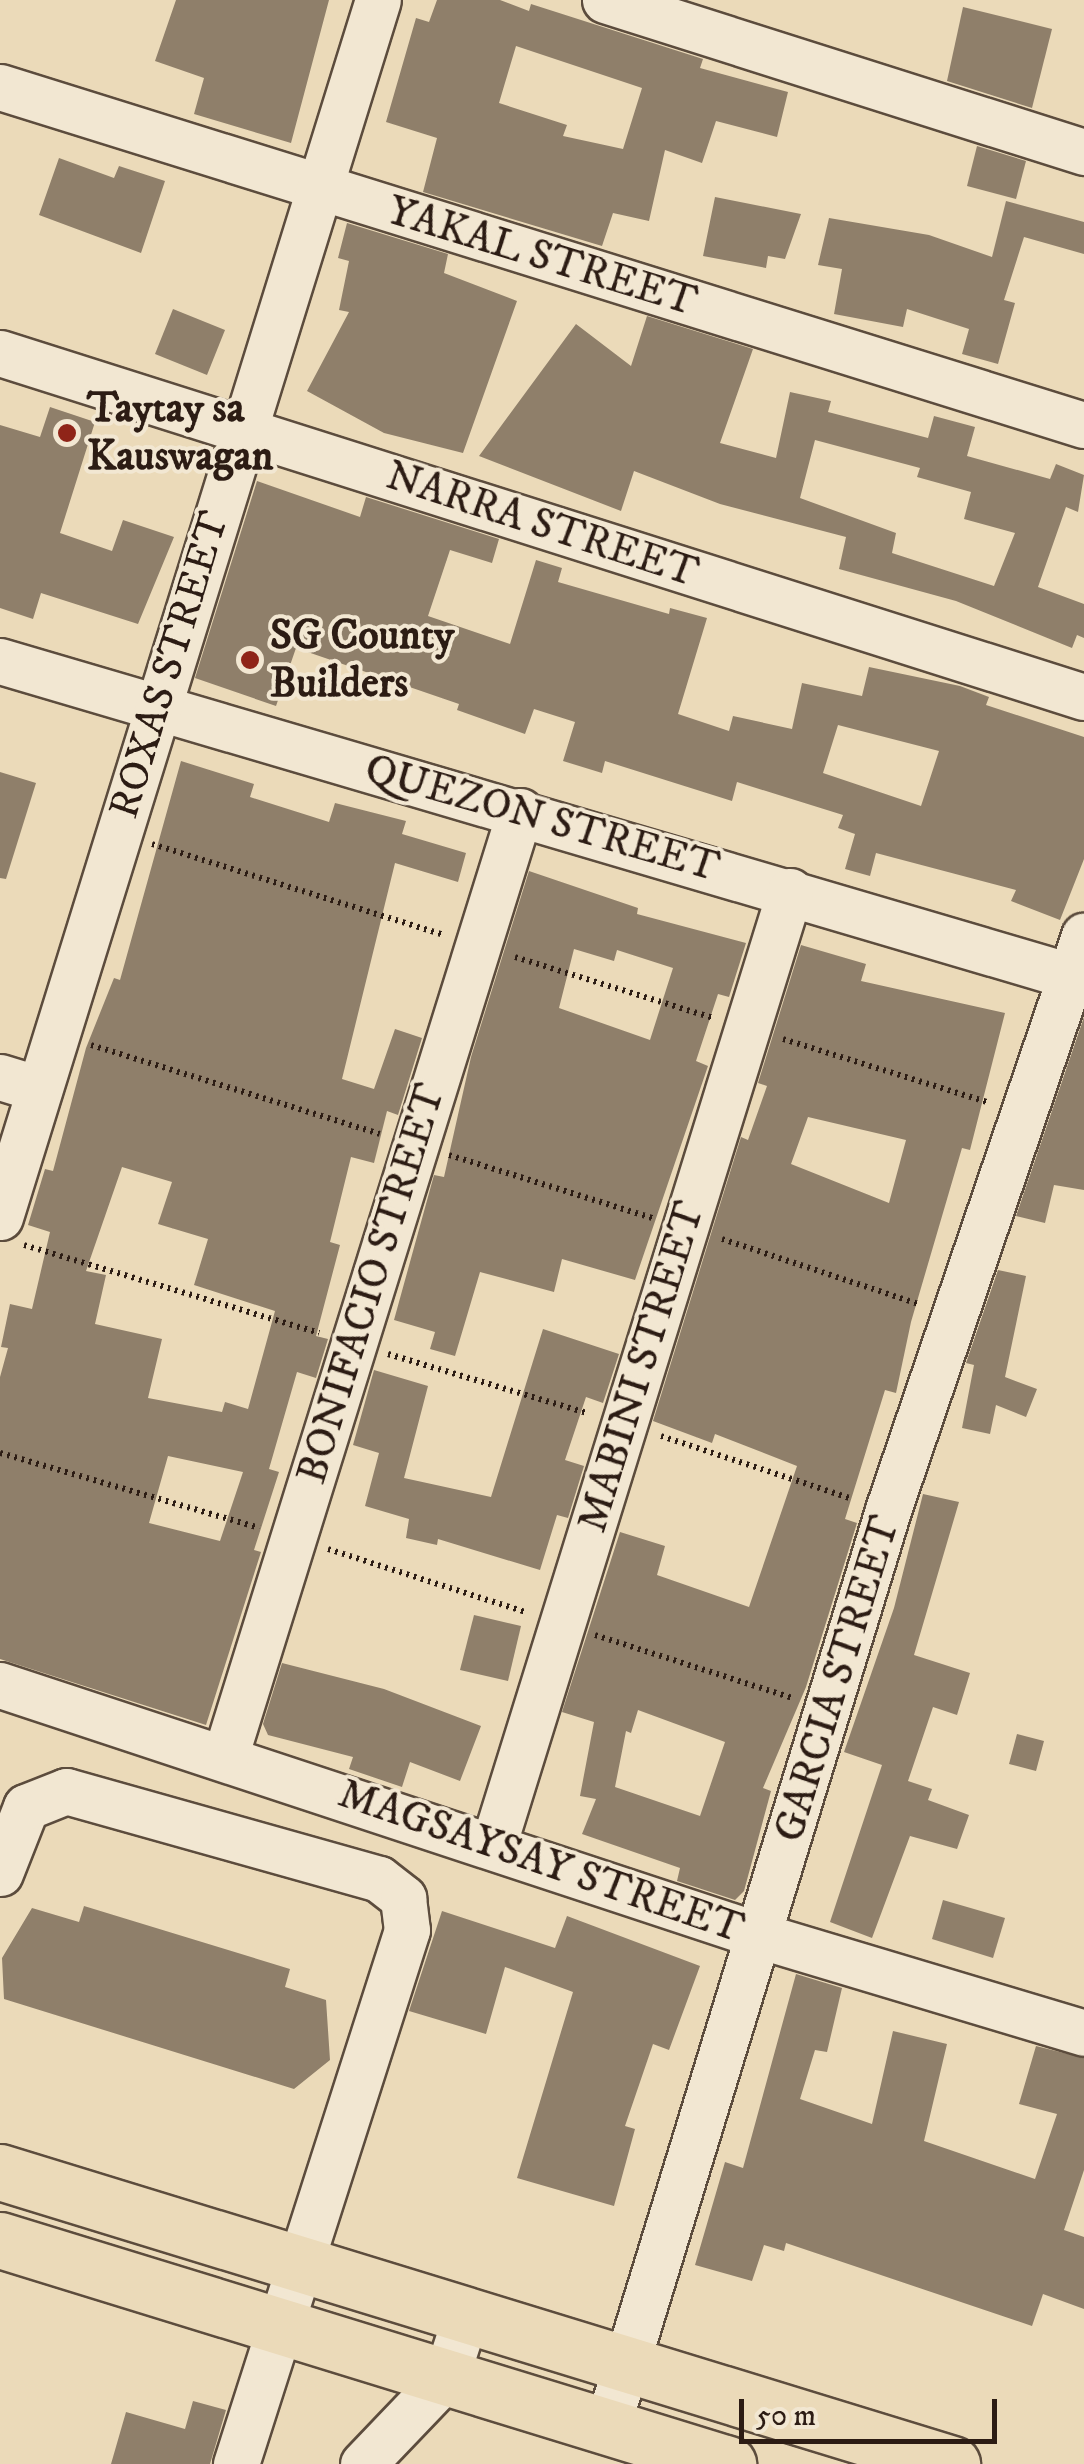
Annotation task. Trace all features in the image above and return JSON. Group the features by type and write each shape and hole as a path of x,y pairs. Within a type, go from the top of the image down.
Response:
{"highway":[{"path":"0,2172 952,2464"},
{"path":"0,2240 715,2462"}],"street":[{"name":"ROXAS STREET","path":"9,1230 19,1083 56,1034 378,0"},
{"path":"605,0 1084,152"},
{"name":"YAKAL STREET","path":"0,87 1084,425"},
{"name":"NARRA STREET","path":"0,353 1084,697"},
{"name":"QUEZON STREET","path":"0,661 790,891 1078,964"},
{"name":"BONIFACIO STREET","path":"225,1757 520,811"},
{"name":"MABINI STREET","path":"494,1843 790,891"},
{"name":"GARCIA STREET","path":"607,2427 761,1936 888,1510 1020,1112 1078,964"},
{"name":"MAGSAYSAY STREET","path":"0,1686 494,1843 761,1936 1084,2032"},
{"path":"0,1873 26,1807 66,1791 394,1886 408,1912 407,1930 236,2464"},
{"path":"363,2464 446,2377 466,2315"},
{"path":"715,2462 728,2395"}],"path":[{"path":"118,833 1020,1112"},
{"path":"56,1034 954,1315"},
{"path":"9,1230 354,1344 624,1424 888,1510"},
{"path":"0,1453 293,1538 827,1709"}],"building":[{"path":"176,0 329,0 291,143 194,114 204,78 155,61"},
{"path":"437,0 500,0 529,11 531,4 703,59 700,68 788,92 777,137 716,121 702,163 665,150 649,221 613,213 602,246 423,192 437,138 386,122 416,18 429,22","holes":["516,46 642,88 623,149 563,136 567,125 499,103"]},
{"path":"963,7 1052,29 1032,108 947,81"},
{"path":"977,146 1026,161 1016,199 967,186"},
{"path":"59,158 114,178 119,166 165,181 141,253 39,215"},
{"path":"715,197 801,214 785,259 768,256 766,268 703,256"},
{"path":"1006,201 1084,222 1084,254 1024,237 1004,300 1015,303 998,364 962,354 969,329 907,309 903,327 834,314 842,269 818,265 829,218 929,235 992,257"},
{"path":"347,223 448,254 444,273 517,301 463,453 384,433 307,391 349,312 339,310 349,261 338,258"},
{"path":"173,309 225,330 207,375 155,354"},
{"path":"647,316 753,349 720,443 776,458 790,392 831,401 828,412 928,438 934,416 975,427 967,456 1050,479 1056,464 1084,475 1078,512 1066,507 1038,587 1084,604 1084,638 1077,635 1072,648 956,601 839,569 846,537 720,504 634,471 621,511 479,456 576,324 631,366","holes":["815,440 920,468 917,477 971,492 964,519 1015,533 994,586 892,553 896,533 800,498"]},
{"path":"50,407 95,422 60,533 112,551 123,520 174,537 138,624 41,593 33,619 0,608 0,425 40,437"},
{"path":"257,481 360,517 366,497 499,539 492,563 450,550 428,616 510,644 536,560 562,568 558,582 669,614 670,608 707,618 678,714 729,731 733,716 792,729 802,683 862,696 869,667 960,686 989,697 986,705 1084,737 1084,859 1060,920 1011,901 1016,890 876,853 870,876 845,869 855,834 838,828 843,815 737,782 732,801 605,761 602,773 563,761 575,722 534,709 525,734 457,710 459,704 296,648 276,706 195,678","holes":["838,725 939,751 921,806 823,773"]},
{"path":"181,761 254,784 250,797 329,822 335,803 406,821 402,834 466,853 458,882 395,863 342,1079 374,1089 395,1029 422,1038 398,1115 387,1111 374,1163 351,1157 330,1242 340,1245 316,1336 328,1339 316,1378 297,1372 269,1469 279,1472 254,1550 261,1552 206,1725 0,1659 0,1377 8,1348 1,1347 10,1304 32,1309 50,1232 28,1225 45,1169 53,1171 86,1048 114,978 120,980","holes":["122,1167 172,1182 158,1224 208,1239 194,1285 275,1311 248,1409 225,1402 222,1412 148,1398 162,1339 95,1324 106,1275 86,1271","168,1456 243,1472 220,1541 149,1523"]},
{"path":"0,772 36,783 6,879 0,878"},
{"path":"529,871 638,908 637,914 746,943 729,997 718,994 696,1061 708,1066 635,1280 562,1259 554,1292 480,1272 455,1356 430,1349 435,1332 394,1320 434,1175 444,1177 471,1057","holes":["574,949 614,961 617,950 673,968 650,1040 559,1008"]},
{"path":"801,945 866,964 861,981 1005,1013 970,1150 962,1148 911,1322 896,1393 885,1390 845,1519 857,1523 806,1687 763,1788 771,1791 744,1891 735,1900 677,1881 680,1868 582,1834 596,1799 580,1796 594,1722 562,1712 620,1532 665,1546 657,1575 749,1607 797,1466 715,1434 712,1443 653,1421 741,1137 748,1140 767,1086 758,1083","holes":["808,1117 906,1140 889,1203 791,1164","638,1710 725,1742 700,1816 615,1787 626,1731 631,1733"]},
{"path":"1084,1017 1084,1190 1054,1185 1045,1223 1016,1216"},
{"path":"998,1270 1026,1276 1005,1377 1037,1389 1026,1417 996,1405 990,1434 962,1428 974,1365 966,1363"},
{"path":"543,1329 619,1354 603,1403 586,1397 565,1460 584,1466 568,1518 557,1515 540,1570 438,1539 437,1545 406,1538 409,1519 365,1506 379,1453 353,1445 374,1370 428,1386 404,1478 491,1497"},
{"path":"923,1494 959,1502 914,1655 970,1673 957,1715 933,1707 908,1781 932,1789 928,1800 969,1815 957,1849 910,1836 872,1938 830,1922 882,1765 844,1752 894,1608"},
{"path":"474,1615 521,1626 508,1681 460,1670"},
{"path":"282,1663 384,1689 481,1726 460,1781 410,1762 402,1787 349,1769 353,1757 268,1735 263,1724"},
{"path":"1017,1734 1044,1741 1036,1771 1009,1764"},
{"path":"943,1900 1005,1918 993,1958 932,1939"},
{"path":"84,1906 290,1969 285,1987 326,2000 330,2060 294,2089 4,1999 2,1958 32,1908 79,1922"},
{"path":"442,1911 555,1948 567,1916 700,1966 669,2050 653,2044 625,2126 635,2129 614,2206 517,2178 573,1992 505,1967 486,2034 409,2011"},
{"path":"796,1974 842,1988 827,2052 815,2050 800,2099 872,2124 893,2031 947,2044 924,2141 1035,2179 1057,2114 1019,2104 1036,2046 1084,2058 1084,2170 1064,2230 1084,2237 1084,2309 1043,2294 1032,2326 786,2243 784,2251 764,2245 752,2281 695,2265 725,2162 743,2168"},
{"path":"193,2401 226,2410 210,2464 111,2464 126,2412 185,2429"}],"place":[{"name":"Taytay sa Kauswagan","path":"67,433"},
{"name":"SG County Builders","path":"250,660"}]}
